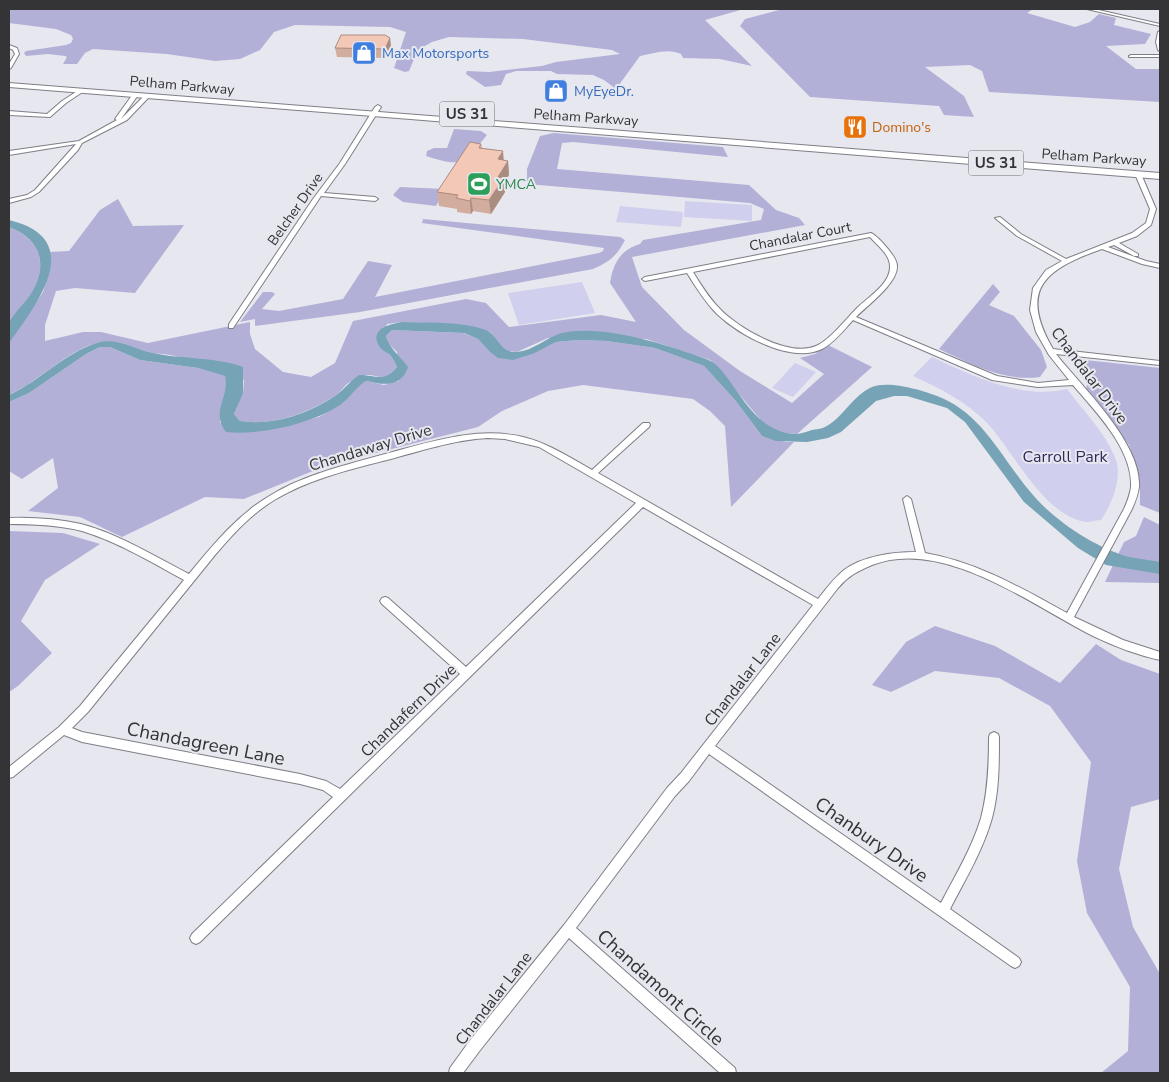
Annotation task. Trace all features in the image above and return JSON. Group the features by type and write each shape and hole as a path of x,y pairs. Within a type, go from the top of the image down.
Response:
{"main road":[{"name":"Pelham Parkway","path":"9,78 141,93 1092,167 1135,170 1160,168"},
{"name":"Pelham Parkway","path":"9,85 81,91 141,93"},
{"name":"Pelham Parkway","path":"1135,170 1160,176"}],"street":[{"path":"1089,9 1160,25"},
{"path":"1160,32 1158,42 1160,50"},
{"path":"9,46 15,49 17,56 9,68"},
{"path":"1131,56 1160,56"},
{"path":"9,113 48,116 81,91"},
{"path":"117,122 141,93"},
{"path":"9,153 80,142 125,119 141,93"},
{"name":"Belcher Drive","path":"231,326 372,119 375,110"},
{"path":"9,201 29,196 37,191 76,149 80,142"},
{"path":"9,161 16,152"},
{"name":"Chandalar Drive","path":"1069,618 1114,536 1132,497 1135,475 1124,446 1051,351 1036,326 1033,311 1034,295 1042,278 1054,268 1066,261 1146,228 1154,215 1151,204 1135,170"},
{"path":"320,194 375,199"},
{"path":"998,218 1019,235 1066,261"},
{"name":"Chandalar Court","path":"645,279 871,235 894,263 893,271 882,288 821,347 808,352 790,350 750,333 726,318 709,300 689,271"},
{"path":"1113,242 1160,265"},
{"path":"1101,247 1144,263 1160,265"},
{"path":"852,317 995,378 1038,385 1076,382"},
{"path":"1051,351 1160,363"},
{"path":"592,474 646,425"},
{"name":"Chandaway Drive","path":"9,773 63,730 84,708 226,537 257,508 273,497 321,477 443,441 484,434 519,438 542,445 819,604"},
{"path":"907,499 921,556"},
{"name":"Chandafern Drive","path":"196,938 641,503"},
{"path":"9,521 48,522 86,530 116,542 191,579"},
{"name":"Chandalar Lane","path":"455,1073 568,929 671,792 819,604 847,573 863,564 896,556 937,558 967,566 1118,643 1160,656"},
{"path":"385,601 467,674"},
{"name":"Chandagreen Lane","path":"63,730 82,737 300,779 326,786 341,796"},
{"path":"943,910 986,819 994,761 994,737"},
{"name":"Chanbury Drive","path":"708,747 1015,962"},
{"name":"Chandamont Circle","path":"568,929 730,1073"}],"green space":[{"path":"685,201 752,205 752,221 684,217"},
{"path":"620,206 683,212 681,227 616,222"},
{"path":"582,282 595,313 519,325 508,293"},
{"name":"Carroll Park","path":"932,357 964,372 1015,389 1050,392 1067,389 1101,432 1112,451 1118,467 1115,491 1109,507 1101,520 1086,522 1071,517 1057,509 1032,483 1000,438 982,418 954,397 913,376"},
{"path":"795,363 816,372 793,397 772,388"}],"shaded area":[{"path":"9,9 744,9 705,20 752,66 720,59 683,58 681,54 666,51 640,56 616,89 593,75 557,74 551,71 516,71 506,74 501,85 485,87 466,74 467,71 489,72 620,54 612,50 523,39 449,37 432,42 418,50 409,71 405,72 394,68 406,32 390,27 295,25 274,32 260,50 240,59 215,61 167,54 93,49 85,53 77,64 63,64 67,57 65,56 48,54 26,56 24,53 26,51 66,45 71,43 73,39 71,35 56,29 9,23"},
{"path":"783,9 1033,9 1027,13 1075,27 1090,22 1099,14 1116,18 1114,25 1151,34 1145,44 1106,46 1136,69 1160,69 1160,102 989,92 982,71 970,65 925,67 964,96 974,117 944,115 939,106 810,97 740,26 745,19"},
{"path":"454,129 481,131 487,135 473,152 462,161 448,162 426,156 427,151 434,148 447,148"},
{"path":"554,133 723,147 728,157 573,142 562,143 557,169 749,185 776,210 799,218 805,225 632,257 642,287 684,330 740,371 792,403 824,374 800,358 815,354 828,345 872,367 797,434 777,432 765,425 710,360 646,339 548,338 517,352 508,351 490,332 450,324 402,322 387,324 379,346 391,356 397,367 391,373 383,377 363,376 352,381 335,396 313,408 289,417 265,422 240,421 234,414 243,394 244,380 175,356 108,343 91,345 73,353 9,395 9,342 43,292 51,263 50,252 69,251 100,210 118,199 133,226 184,225 135,293 75,288 56,291 45,325 45,341 83,332 101,332 148,343 250,322 250,334 255,349 283,372 311,377 335,363 353,321 466,299 486,303 509,327 601,315 636,322 610,283 616,264 627,250 640,244 643,240 761,220 764,209 750,203 527,184 527,169 540,136"},
{"path":"400,187 445,189 436,206 403,202 393,195"},
{"path":"423,219 620,237 625,240 612,258 593,269 360,312 255,326 255,319 240,322 263,292 275,294 262,309 279,311 343,299 368,261 392,265 375,297 599,253 604,248 422,223"},
{"path":"9,220 33,229 46,242 51,257 49,274 42,292 9,343 9,323 32,292 40,271 40,262 34,245 28,238 9,227"},
{"path":"9,227 25,236 36,248 39,255 40,272 35,288 9,324"},
{"path":"993,284 1000,292 989,305 1014,316 1041,350 1047,367 1040,377 1014,377 1001,374 976,366 939,349"},
{"path":"402,322 444,323 476,327 490,332 503,347 512,352 529,349 562,333 579,331 597,331 654,342 690,353 713,363 724,373 749,407 764,422 783,432 795,434 825,427 859,396 872,387 888,385 927,392 957,406 970,416 982,428 1033,495 1064,524 1116,553 1160,562 1160,574 1106,565 1078,548 1024,502 965,422 947,408 907,396 894,396 876,401 841,432 828,438 807,442 776,441 762,436 735,400 704,366 655,348 607,341 578,340 556,342 535,353 513,360 498,358 478,339 464,333 392,330 386,336 387,340 408,367 401,379 385,384 366,381 344,402 319,416 304,422 255,432 226,432 220,417 226,384 225,376 198,368 140,360 110,347 100,347 86,354 29,393 9,402 9,395 74,353 97,343 110,341 149,352 220,361 243,367 243,394 234,414 240,421 265,422 277,420 302,413 325,402 338,394 359,375 384,377 392,372 397,367 391,356 379,346 377,335 382,328"},
{"path":"392,330 463,333 478,339 489,351 535,353 556,342 578,340 607,341 655,348 704,366 735,400 762,436 794,442 731,507 725,426 710,411 693,399 583,385 548,391 502,411 478,427 325,466 244,499 205,497 122,537 80,517 28,511 58,488 53,458 22,479 9,471 9,402 29,393 86,354 100,347 110,347 140,360 198,368 226,376 227,382 220,423 280,427 319,417 344,402 359,385 366,381 384,385 399,381 397,352 388,343 386,336"},
{"path":"1076,359 1160,368 1160,513 1140,505 1140,479 1129,445 1086,389 1088,381"},
{"path":"1144,517 1160,525 1160,583 1105,582 1124,542 1136,536"},
{"path":"9,531 63,533 100,544 45,580 21,621 52,653 18,686 9,692"},
{"path":"935,626 995,646 1060,683 1096,644 1121,660 1160,674 1160,799 1131,807 1119,869 1133,927 1160,974 1160,1073 1101,1073 1128,1051 1130,987 1087,913 1077,861 1091,762 1050,706 999,678 935,671 891,692 872,685 906,642"}],"building":[{"path":"341,35 385,35 390,38 385,49 335,48"},
{"name":"YMCA","path":"470,142 481,144 479,148 503,151 498,159 508,161 498,177 504,178 489,200 471,198 470,201 456,198 458,195 437,192"}],"place":[{"name":"Max Motorsports","path":"364,53"},
{"name":"MyEyeDr.","path":"556,91"},
{"name":"Domino's","path":"855,127"},
{"name":"YMCA","path":"479,184"}]}
